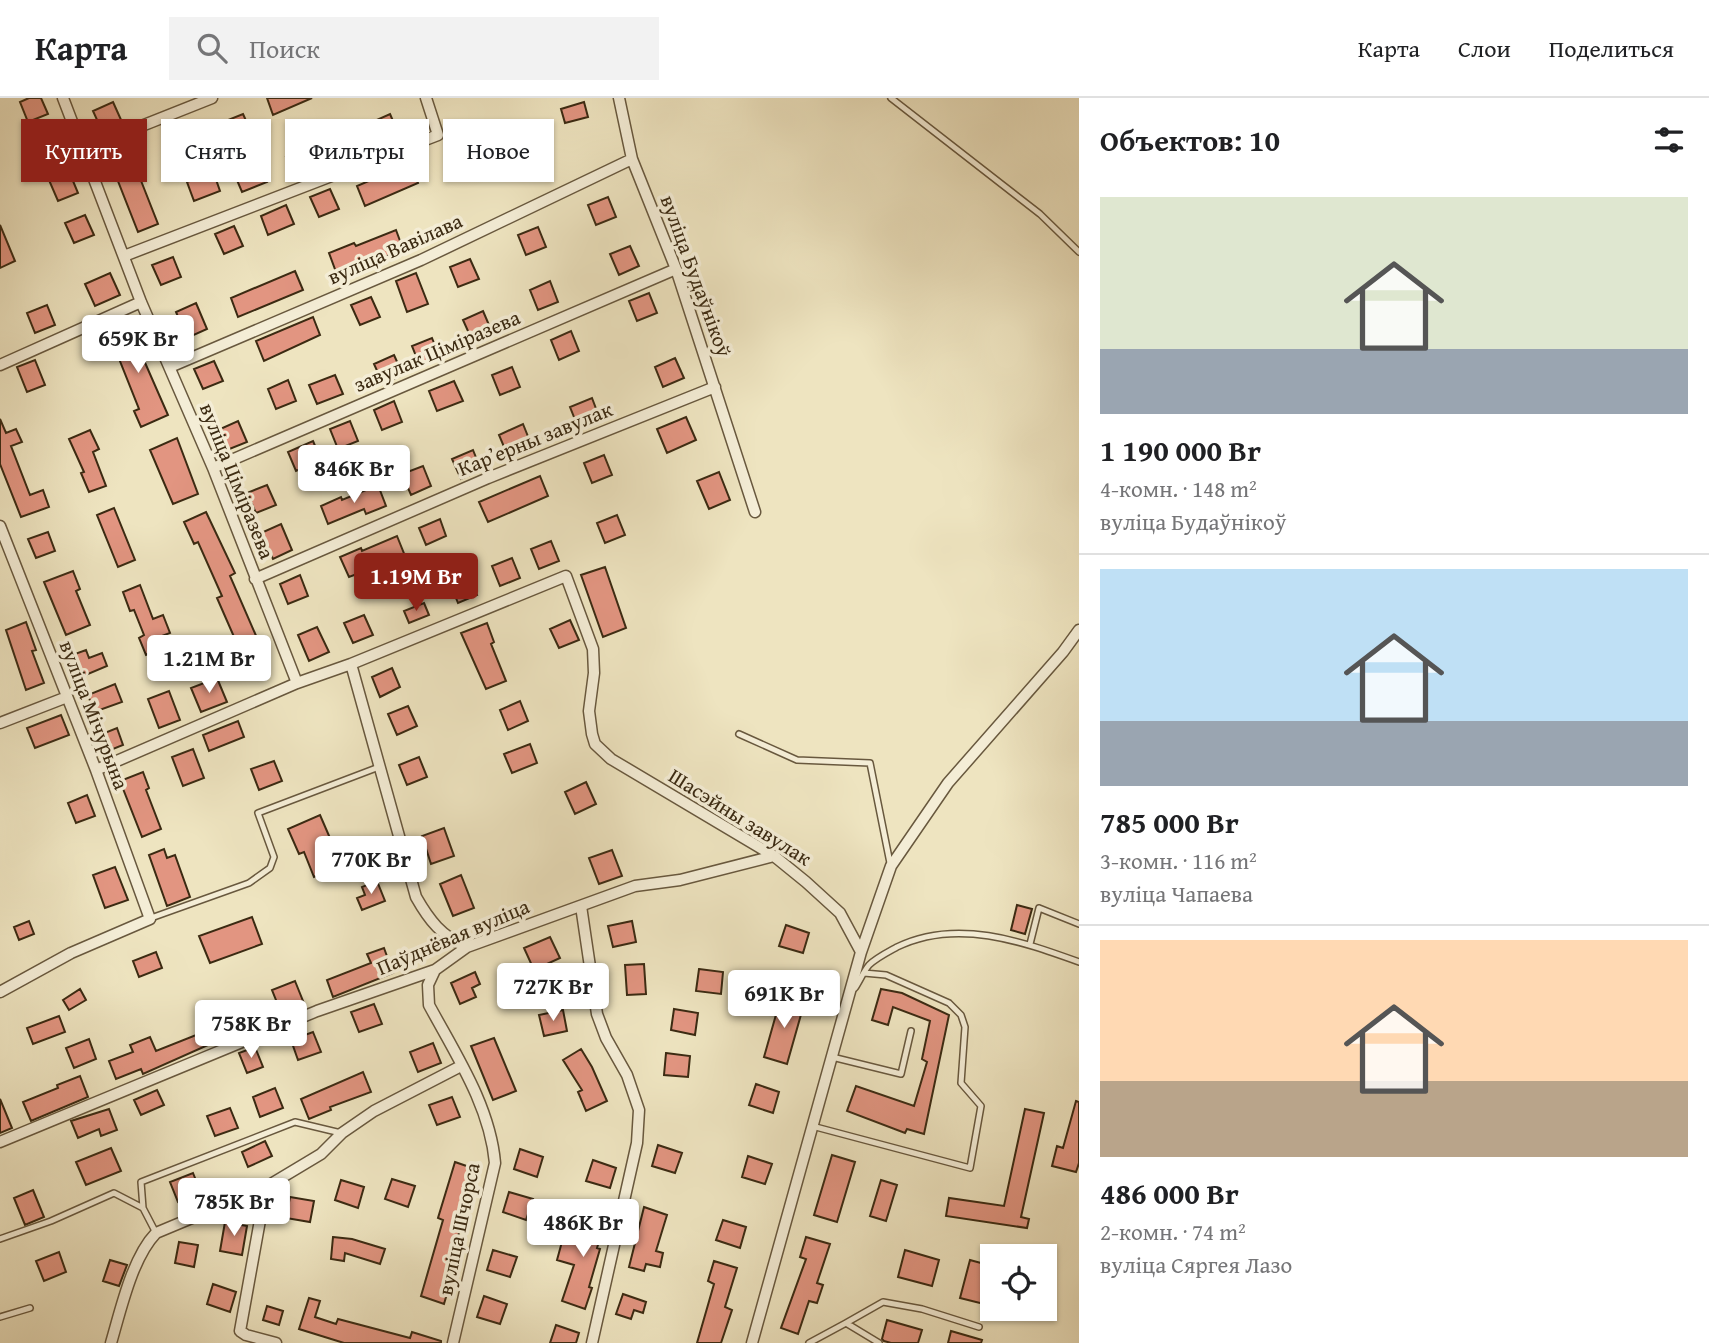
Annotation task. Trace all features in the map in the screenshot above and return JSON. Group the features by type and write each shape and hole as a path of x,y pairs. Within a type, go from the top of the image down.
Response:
{"street":[{"name":"вуліца Ціміразева","path":"63,98 70,119"},
{"path":"147,124 212,98"},
{"path":"124,256 438,135 426,98"},
{"name":"вуліца Будаўнікоў","path":"619,98 632,159 676,269 755,512"},
{"name":"вуліца Вавілава","path":"170,367 421,260 632,159"},
{"name":"вуліца Ціміразева","path":"94,182 141,302 213,468 297,683"},
{"name":"завулак Ціміразева","path":"213,468 676,269"},
{"path":"0,365 141,302"},
{"name":"Карʼерны завулак","path":"255,579 488,478 715,387"},
{"name":"вуліца Мічурына","path":"0,526 96,770 150,919"},
{"name":"Шасэйны завулак","path":"351,664 566,576 593,649 594,673 589,711 595,744 611,760 774,856 806,881 840,913 861,952"},
{"path":"752,1343 861,952 891,866 948,783 1075,639 1079,630"},
{"path":"96,770 297,683 351,664 416,897 429,919 450,940 467,947"},
{"path":"0,723 67,696"},
{"name":"Паўднёвая вуліца","path":"0,1142 317,1011 435,970 467,947 635,886 680,880 774,856"},
{"path":"581,906 597,1014 606,1038 627,1075 639,1110 637,1143 592,1343"},
{"path":"0,992 71,953 150,919"},
{"name":"вуліца Шчорса","path":"435,970 428,985 429,1005 483,1110 493,1139 495,1163 453,1343"},
{"path":"111,1343 136,1264 145,1244 156,1233 266,1187 321,1154 342,1133 374,1111 461,1066"},
{"path":"266,1187 240,1331 276,1343"}],"lane":[{"path":"891,98 1040,214 1079,253"},
{"path":"739,734 797,760 870,763 891,866"},
{"path":"150,919 249,883 271,868 274,857 258,813 379,767"},
{"path":"1030,944 1039,908 1079,924"},
{"path":"848,999 870,963 918,937 973,933 1030,944 1079,962"},
{"path":"812,1126 971,1168 981,1106 961,1083 965,1027 961,1015 949,1003 898,980 886,975 864,973"},
{"path":"832,1057 901,1074 911,1031"},
{"path":"156,1233 143,1208 141,1182 295,1122 342,1133"},
{"path":"0,1239 51,1221 114,1193 143,1208"},
{"path":"809,1343 883,1302 922,1308 979,1327"},
{"path":"0,1317 30,1308"},
{"path":"846,1323 879,1343"}],"building":[{"path":"29,98 41,98 48,114 27,119 20,102"},
{"path":"267,98 312,98 273,115"},
{"path":"113,102 121,119 97,119 93,111"},
{"path":"584,102 588,117 565,123 561,109"},
{"path":"243,114 245,119 230,119"},
{"path":"390,114 392,119 379,119"},
{"path":"50,182 73,182 78,193 58,201"},
{"path":"118,182 142,182 158,224 138,232"},
{"path":"187,182 217,182 220,191 194,201"},
{"path":"238,182 267,182 242,192"},
{"path":"366,182 418,183 365,206 357,186"},
{"path":"330,189 339,209 319,217 310,197"},
{"path":"608,197 616,217 596,225 588,205"},
{"path":"286,205 294,224 268,235 261,216"},
{"path":"85,215 94,235 74,243 65,223"},
{"path":"0,225 15,261 0,268"},
{"path":"234,226 243,246 224,254 215,234"},
{"path":"538,227 546,247 526,255 518,235"},
{"path":"396,230 403,249 378,260 376,256 336,272 329,253 354,243 356,246"},
{"path":"630,246 639,266 619,275 610,254"},
{"path":"173,257 181,277 161,285 152,265"},
{"path":"470,259 479,279 458,287 450,267"},
{"path":"295,271 303,290 238,317 231,298"},
{"path":"110,273 120,295 95,306 85,284"},
{"path":"416,273 428,304 407,312 396,281"},
{"path":"550,281 558,302 538,310 530,290"},
{"path":"649,293 657,313 637,321 629,301"},
{"path":"371,297 380,317 360,325 351,305"},
{"path":"196,303 207,329 187,338 176,312"},
{"path":"47,305 55,325 35,333 27,313"},
{"path":"483,311 492,332 472,340 463,320"},
{"path":"313,317 320,335 264,361 256,341"},
{"path":"131,322 142,347 139,349 168,415 141,427 134,411 139,409 108,331"},
{"path":"571,331 579,351 559,360 551,340"},
{"path":"432,338 440,358 420,366 412,346"},
{"path":"394,355 403,375 383,384 374,364"},
{"path":"675,358 684,378 663,387 655,367"},
{"path":"35,360 45,385 27,392 17,367"},
{"path":"214,361 223,381 203,389 194,369"},
{"path":"512,367 520,387 500,395 492,375"},
{"path":"335,375 343,394 317,404 309,385"},
{"path":"288,380 296,401 276,409 268,389"},
{"path":"454,381 463,401 437,411 429,391"},
{"path":"592,398 598,414 576,422 570,407"},
{"path":"394,401 402,422 382,430 374,410"},
{"path":"686,417 696,440 667,453 657,429"},
{"path":"0,419 6,433 16,429 22,442 11,446 30,495 43,490 49,507 21,517 0,464"},
{"path":"238,421 247,442 227,450 218,430"},
{"path":"350,421 358,441 338,449 330,429"},
{"path":"523,424 531,444 507,454 499,435"},
{"path":"90,430 99,449 93,452 106,486 89,492 81,473 84,472 69,439"},
{"path":"177,438 198,494 173,504 150,450"},
{"path":"313,441 321,460 296,471 288,452"},
{"path":"473,450 481,470 461,479 452,459"},
{"path":"604,455 612,475 592,483 584,463"},
{"path":"423,466 431,486 411,495 402,474"},
{"path":"719,472 730,500 709,509 697,481"},
{"path":"540,476 548,496 488,522 479,502"},
{"path":"267,485 276,505 256,513 247,493"},
{"path":"378,485 386,506 366,514 364,509 328,524 321,506"},
{"path":"114,508 135,560 118,567 97,515"},
{"path":"206,512 235,573 230,576 264,654 245,662 217,598 222,596 198,542 194,544 184,522"},
{"path":"617,515 625,535 605,543 597,523"},
{"path":"440,519 446,536 426,545 419,528"},
{"path":"281,524 292,550 273,559 261,533"},
{"path":"48,532 55,551 36,558 28,539"},
{"path":"397,536 405,556 349,577 340,557"},
{"path":"551,541 559,561 539,569 531,549"},
{"path":"512,558 520,578 500,586 492,566"},
{"path":"605,567 626,628 603,637 581,575"},
{"path":"73,571 80,589 76,591 90,625 66,635 44,582"},
{"path":"460,573 464,583 471,580 477,595 458,603 448,578"},
{"path":"300,575 308,596 288,604 280,584"},
{"path":"140,585 153,619 163,615 170,633 159,637 163,648 146,655 139,638 144,635 123,592"},
{"path":"424,603 429,615 409,623 404,611"},
{"path":"364,615 373,635 353,643 344,623"},
{"path":"570,620 579,640 559,648 550,629"},
{"path":"26,622 36,650 32,651 44,683 26,690 6,630"},
{"path":"487,623 494,642 491,644 506,681 486,689 461,633"},
{"path":"317,627 329,652 309,661 298,635"},
{"path":"86,650 89,658 102,653 107,666 81,677 72,655"},
{"path":"392,668 400,687 380,697 372,677"},
{"path":"217,678 227,702 201,712 191,688"},
{"path":"115,684 122,702 94,712 88,695"},
{"path":"169,691 180,720 159,728 148,699"},
{"path":"520,701 528,721 508,730 500,710"},
{"path":"408,706 417,726 397,735 388,714"},
{"path":"61,715 69,735 35,748 27,728"},
{"path":"238,721 244,737 209,751 203,735"},
{"path":"117,728 123,745 108,751 102,734"},
{"path":"530,744 537,763 512,773 504,754"},
{"path":"193,749 204,778 183,786 172,757"},
{"path":"419,757 427,777 407,785 399,765"},
{"path":"274,761 282,781 259,790 251,769"},
{"path":"143,772 149,788 146,790 161,829 142,837 120,781"},
{"path":"586,782 596,804 575,814 565,792"},
{"path":"87,795 95,816 76,823 68,803"},
{"path":"320,815 333,845 328,847 337,868 314,877 304,852 299,854 288,829"},
{"path":"444,828 454,856 431,864 422,836"},
{"path":"164,849 167,858 175,855 190,897 167,906 149,855"},
{"path":"612,850 622,876 599,884 589,858"},
{"path":"115,867 128,900 105,908 93,875"},
{"path":"461,875 474,908 453,916 440,884"},
{"path":"377,881 385,901 362,910 357,898 365,895 362,887"},
{"path":"1017,905 1032,909 1025,934 1011,930"},
{"path":"252,917 262,944 210,963 199,936"},
{"path":"29,921 34,934 19,940 14,927"},
{"path":"632,921 636,942 613,947 608,926"},
{"path":"786,925 809,933 803,953 779,946"},
{"path":"550,937 560,958 534,970 524,948"},
{"path":"384,948 393,973 333,997 327,980 371,963 367,954"},
{"path":"156,952 162,968 139,977 133,961"},
{"path":"644,964 646,994 627,995 625,965"},
{"path":"699,969 723,972 721,994 696,991"},
{"path":"475,972 480,984 472,988 476,997 460,1004 451,983"},
{"path":"295,981 305,1006 282,1015 272,990"},
{"path":"80,989 86,1000 69,1010 63,1000"},
{"path":"881,989 902,993 949,1015 924,1134 907,1129 905,1133 847,1111 856,1086 914,1106 927,1062 922,1059 930,1021 893,1007 888,1025 872,1020"},
{"path":"781,997 804,1004 787,1064 764,1057"},
{"path":"374,1004 382,1024 359,1032 351,1012"},
{"path":"674,1009 698,1013 695,1035 671,1030"},
{"path":"563,1010 567,1031 544,1036 539,1015"},
{"path":"237,1015 244,1029 143,1074 141,1069 116,1079 109,1061 133,1052 130,1045 150,1037 156,1051 219,1026 218,1024"},
{"path":"59,1016 65,1032 33,1044 27,1028"},
{"path":"313,1032 321,1052 298,1060 291,1040"},
{"path":"494,1038 516,1091 493,1100 471,1046"},
{"path":"89,1039 96,1059 74,1068 66,1048"},
{"path":"433,1043 441,1063 418,1072 410,1052"},
{"path":"255,1047 263,1067 247,1073 239,1053"},
{"path":"581,1049 607,1101 586,1111 578,1092 582,1090 563,1060"},
{"path":"666,1053 690,1056 688,1077 664,1075"},
{"path":"363,1072 371,1092 330,1107 331,1110 309,1119 301,1099"},
{"path":"80,1076 88,1097 31,1121 23,1102"},
{"path":"756,1084 779,1092 773,1113 749,1105"},
{"path":"275,1088 283,1108 260,1117 253,1097"},
{"path":"157,1090 164,1105 141,1115 134,1100"},
{"path":"452,1097 460,1117 437,1125 429,1105"},
{"path":"0,1099 12,1128 0,1133"},
{"path":"1076,1101 1079,1102 1079,1163 1076,1172 1052,1166 1057,1146 1063,1148"},
{"path":"230,1108 238,1128 215,1136 207,1116"},
{"path":"109,1109 117,1130 101,1136 99,1129 78,1138 71,1121"},
{"path":"1025,1109 1044,1113 1021,1217 1029,1219 1027,1228 946,1216 949,1198 1004,1206"},
{"path":"265,1141 272,1156 248,1167 242,1152"},
{"path":"658,1145 682,1153 675,1173 652,1166"},
{"path":"111,1148 121,1171 86,1185 76,1162"},
{"path":"520,1149 543,1157 537,1177 514,1169"},
{"path":"832,1155 855,1162 837,1222 814,1215"},
{"path":"748,1156 772,1164 765,1184 742,1177"},
{"path":"593,1160 616,1168 610,1188 586,1181"},
{"path":"455,1162 478,1170 456,1243 461,1245 444,1304 421,1296 443,1220 438,1218"},
{"path":"193,1173 201,1193 178,1202 170,1182"},
{"path":"392,1179 415,1186 408,1207 385,1199"},
{"path":"341,1180 364,1187 358,1208 335,1200"},
{"path":"881,1180 897,1185 886,1221 870,1216"},
{"path":"33,1190 44,1217 25,1225 14,1198"},
{"path":"509,1192 533,1199 526,1220 503,1212"},
{"path":"290,1197 314,1201 310,1222 286,1218"},
{"path":"644,1207 667,1215 656,1251 663,1253 660,1267 646,1264 644,1271 629,1267"},
{"path":"590,1208 608,1213 597,1248 600,1249 585,1309 562,1301 574,1265 557,1260 563,1238 580,1243"},
{"path":"723,1220 746,1227 740,1248 716,1240"},
{"path":"225,1222 247,1226 242,1255 220,1251"},
{"path":"333,1237 352,1239 385,1249 380,1264 345,1253 344,1261 331,1259"},
{"path":"806,1237 830,1244 817,1283 823,1285 817,1303 809,1301 798,1334 781,1328 806,1259 800,1257"},
{"path":"179,1242 198,1245 194,1267 175,1263"},
{"path":"493,1250 517,1257 510,1277 487,1270"},
{"path":"905,1250 939,1260 932,1286 898,1277"},
{"path":"59,1252 66,1272 44,1281 36,1261"},
{"path":"110,1260 127,1265 119,1286 103,1281"},
{"path":"970,1260 980,1263 980,1303 960,1298"},
{"path":"714,1261 737,1268 725,1307 732,1310 721,1343 697,1343 714,1284 708,1281"},
{"path":"213,1284 236,1292 230,1312 207,1304"},
{"path":"623,1294 646,1302 643,1313 634,1310 631,1319 616,1314"},
{"path":"484,1296 507,1304 500,1324 477,1317"},
{"path":"309,1298 320,1301 315,1317 336,1324 338,1319 410,1338 412,1332 441,1343 344,1343 299,1329"},
{"path":"267,1306 283,1311 279,1325 263,1320"},
{"path":"887,1320 922,1330 918,1343 884,1341 882,1339"},
{"path":"556,1325 579,1333 576,1343 550,1343"},
{"path":"951,1331 982,1340 981,1343 948,1343"}]}
